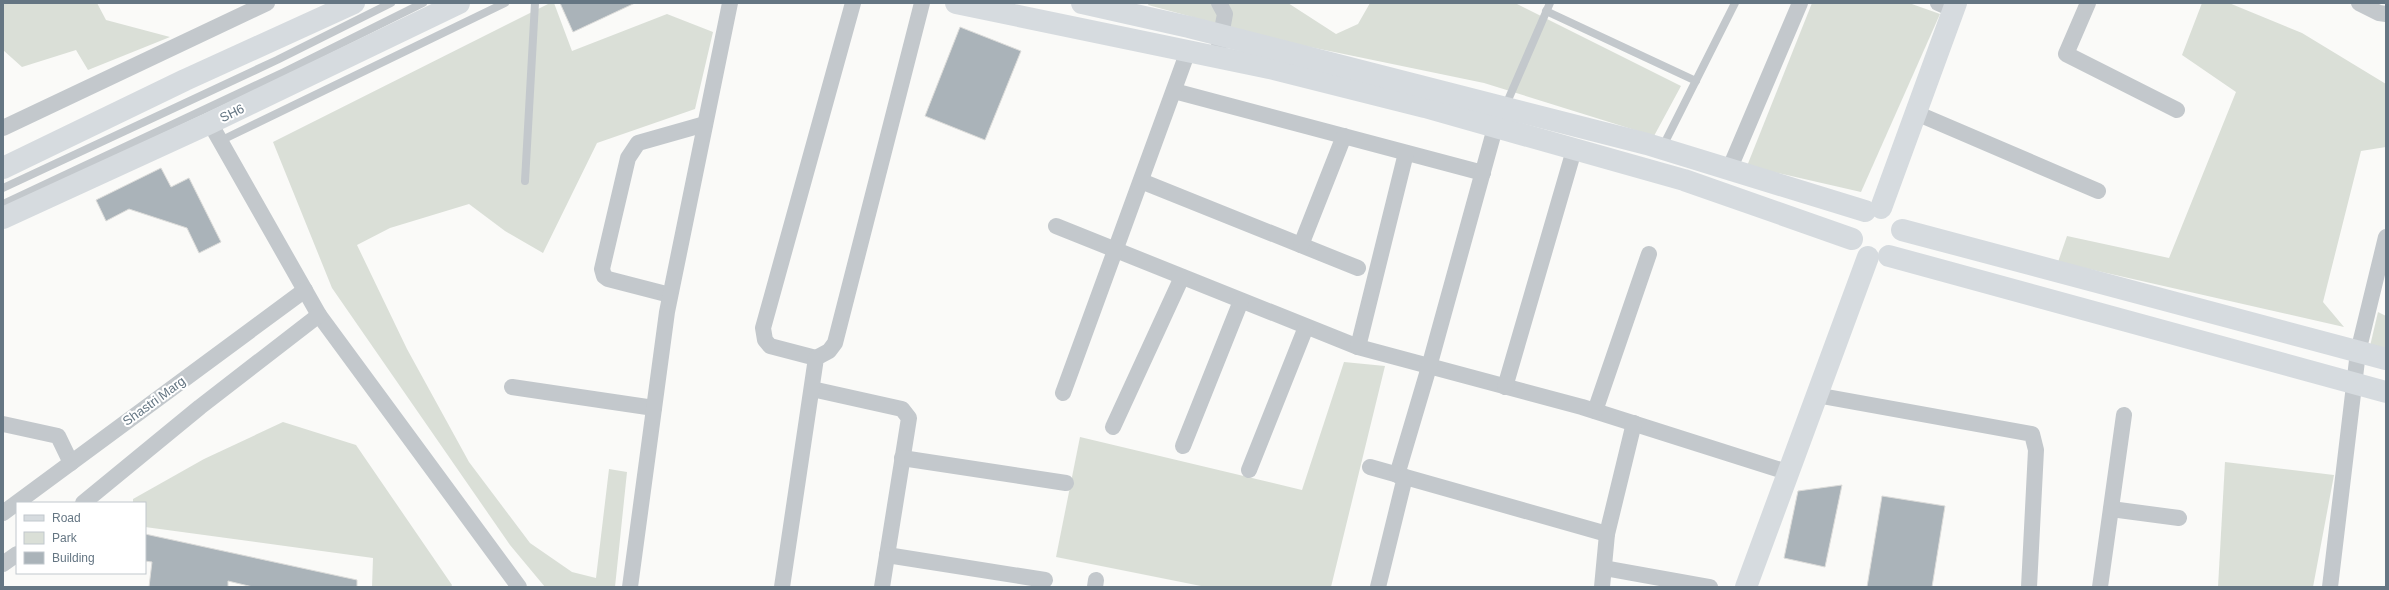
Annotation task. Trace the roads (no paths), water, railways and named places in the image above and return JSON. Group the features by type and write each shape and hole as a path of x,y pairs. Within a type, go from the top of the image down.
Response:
{"street":[{"path":"3,128 267,3"},
{"path":"3,168 185,80 354,3"},
{"name":"SH6","path":"3,218 215,132 460,3"},
{"path":"630,587 670,295 730,3"},
{"path":"853,3 763,328 765,340 770,346 816,358 829,351 834,342 922,3"},
{"path":"956,3 1188,51 1337,84 1684,180 1852,239"},
{"path":"1082,3 1222,35 1505,107 1662,149 1729,170 1895,216 1902,230 1898,247 1879,256 1816,395 1746,587"},
{"path":"1216,57 1222,35 1224,14 1219,3"},
{"path":"1729,170 1800,3"},
{"path":"2088,3 2066,54 2177,110"},
{"path":"2360,3 2379,13 2386,14"},
{"path":"1949,5 1916,113 1873,210 1854,222 1852,239 1855,247 1879,256 2386,392"},
{"path":"1063,393 1188,51"},
{"path":"1174,91 1483,173"},
{"path":"1916,113 2098,191"},
{"path":"670,295 608,279 604,276 602,269 628,158 638,143 705,124"},
{"path":"1378,587 1401,476 1495,128"},
{"path":"215,132 319,315 520,587"},
{"path":"1301,245 1344,136"},
{"path":"1505,387 1574,150"},
{"path":"1358,348 1406,153"},
{"path":"1141,181 1358,268"},
{"path":"1056,226 1358,348 1595,411 1787,472"},
{"path":"1902,230 2386,359"},
{"path":"2330,587 2356,385 2358,352 2386,237"},
{"path":"1595,411 1649,254"},
{"path":"1113,427 1182,277"},
{"name":"Shastri Marg","path":"18,502 305,290"},
{"path":"1182,446 1241,301"},
{"path":"85,502 200,407 319,315"},
{"path":"1249,470 1306,327"},
{"path":"782,587 816,358"},
{"path":"512,387 654,408"},
{"path":"812,388 902,409 907,413 909,418 882,587"},
{"path":"1816,395 2032,434 2036,450 2029,587"},
{"path":"2100,587 2124,415"},
{"path":"1602,587 1608,534 1634,423"},
{"path":"3,424 58,436 71,463"},
{"path":"902,458 1066,484"},
{"path":"1370,468 1608,534"},
{"name":"Shastri Marg","path":"3,513 16,503"},
{"path":"2111,509 2179,518"},
{"path":"3,564 16,555"},
{"path":"887,555 1045,580"},
{"path":"1604,568 1710,587"}],"lane":[{"path":"3,188 278,60 391,3"},
{"path":"3,204 284,72 423,3"},
{"path":"215,132 505,3"},
{"path":"525,181 535,3"},
{"path":"1505,107 1550,3"},
{"path":"1662,149 1735,3"},
{"path":"1546,11 1696,81"}]}
